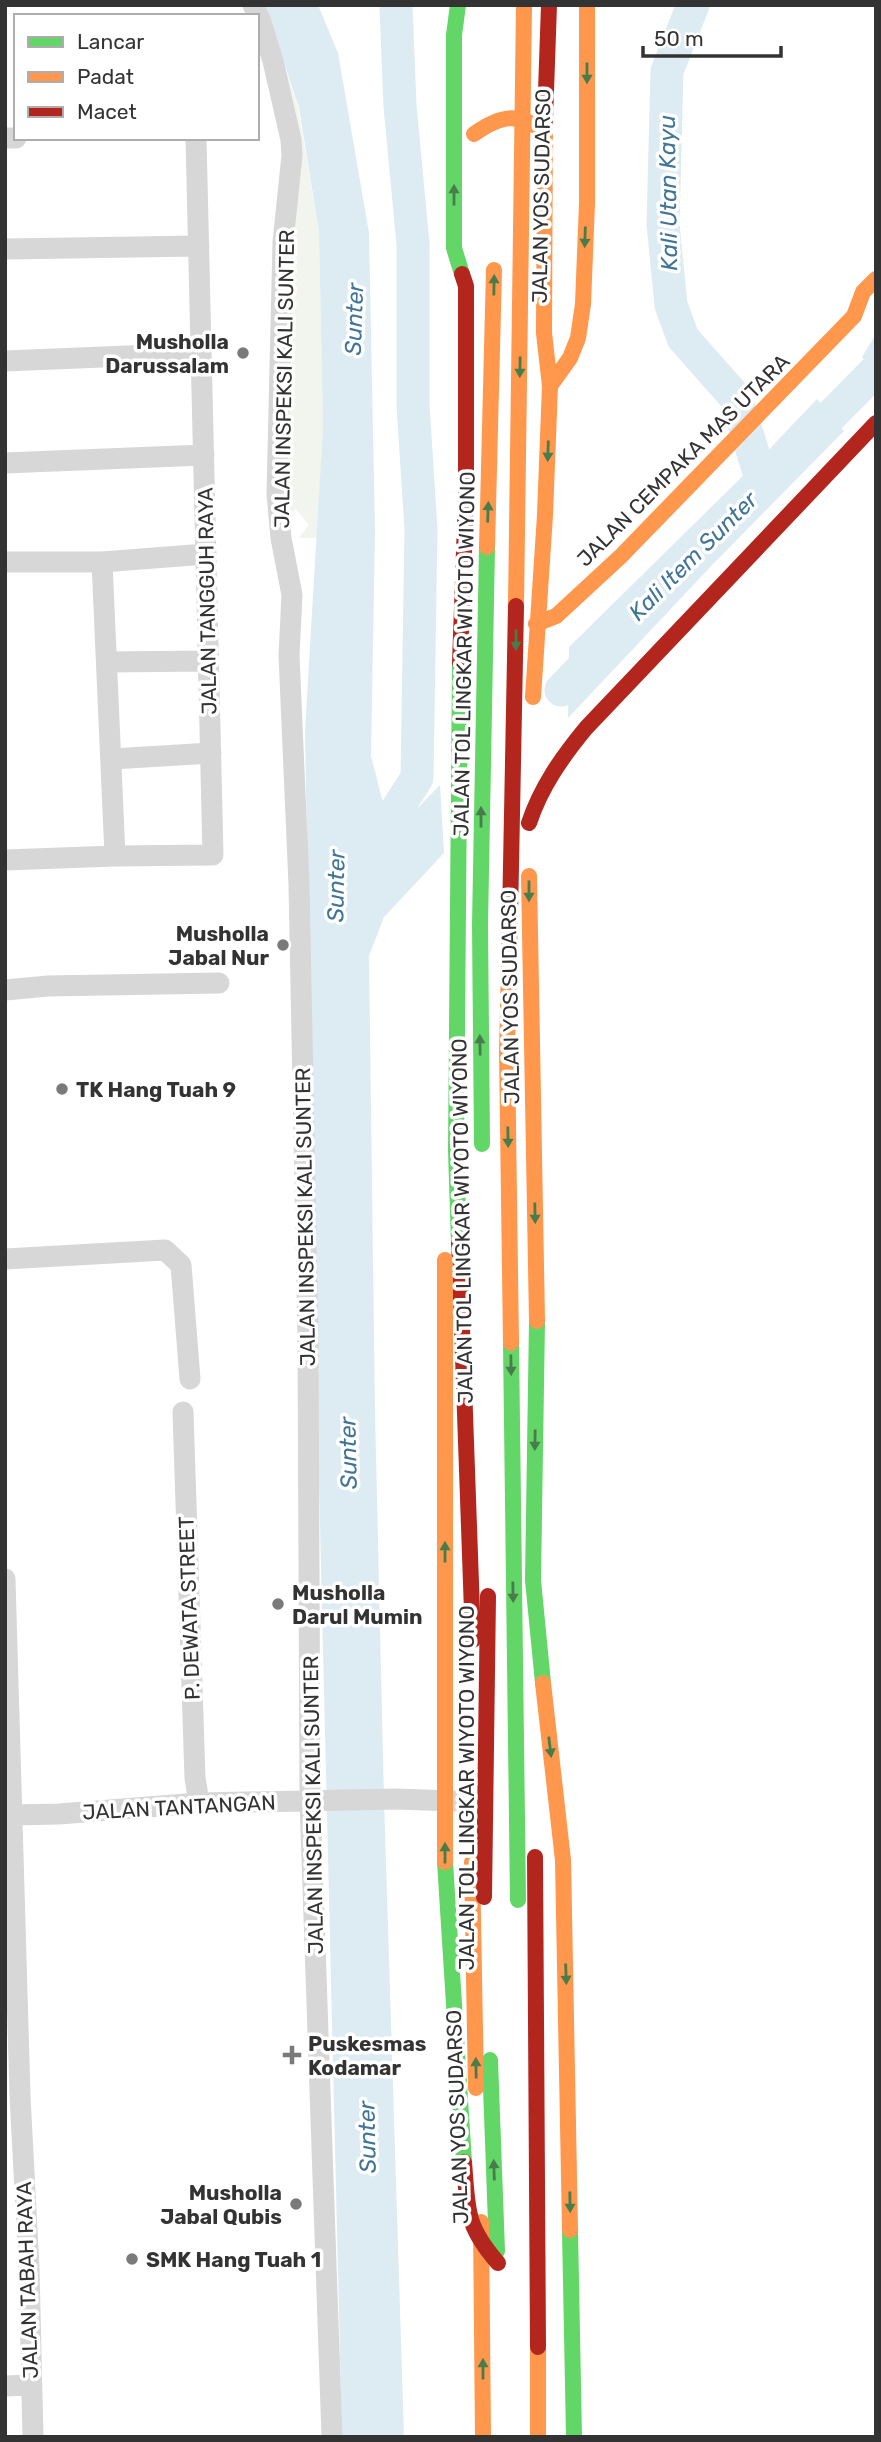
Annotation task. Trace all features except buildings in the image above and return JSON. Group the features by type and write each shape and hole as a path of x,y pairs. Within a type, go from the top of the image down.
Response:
{"main road":[{"path":"441,5 454,35"},
{"name":"JALAN YOS SUDARSO","path":"458,5 454,35 454,248 466,286"},
{"path":"518,1914 508,1052 524,5"},
{"name":"JALAN YOS SUDARSO","path":"549,5 544,333 550,386"},
{"path":"550,386 570,358 578,338 583,304 587,203 587,5"},
{"path":"496,141 497,100"},
{"path":"474,134 492,120 512,117 524,118 545,132"},
{"name":"JALAN TOL LINGKAR WIYOTO WIYONO","path":"482,1156 481,793 495,250"},
{"name":"JALAN YOS SUDARSO","path":"473,263 466,286 466,495 458,709 456,1151 473,1641 471,1801 483,2275 483,2437"},
{"name":"JALAN YOS SUDARSO","path":"532,714 550,386 559,334 560,273"},
{"name":"JALAN CEMPAKA MAS UTARA","path":"536,624 556,616 622,555 854,316 863,292 876,279"},
{"name":"JALAN CEMPAKA MAS UTARA","path":"854,316 876,309"},
{"path":"552,770 543,774 532,774 529,830 540,791 552,770 616,694 876,423"},
{"name":"JALAN YOS SUDARSO","path":"529,863 528,998 533,1103 537,1338 534,1607 531,1648 534,1748"},
{"path":"442,1212 442,1178 456,1151"},
{"path":"443,1235 445,1869 468,2215 498,2276"},
{"name":"JALAN TOL LINGKAR WIYOTO WIYONO","path":"488,1582 484,1897 498,2276 497,2437"},
{"name":"JALAN YOS SUDARSO","path":"534,1607 564,1888 575,2437"},
{"path":"480,1649 491,1665 504,1669 524,1661 531,1648"},
{"path":"538,2437 536,1867 541,1841 557,1804"},
{"path":"541,1841 551,2437"},
{"path":"481,1879 484,1862 503,1847 517,1848 528,1855 536,1867"},
{"path":"520,2010 527,2437"}],"street":[{"name":"JALAN INSPEKSI KALI SUNTER","path":"259,18 273,61 292,155 283,242 284,291 277,494 283,550 292,595 289,654 299,885 316,1801 332,2437"},
{"name":"JALAN TANGGUH RAYA","path":"5,860 213,855 196,140"},
{"path":"5,249 199,246"},
{"path":"5,361 201,352"},
{"path":"5,463 204,455"},
{"path":"5,562 102,562 206,554"},
{"path":"102,562 115,856"},
{"path":"107,662 208,661"},
{"path":"111,759 211,753"},
{"path":"5,990 48,986 219,983"},
{"path":"5,1259 165,1250 181,1265 190,1380"},
{"name":"P. DEWATA STREET","path":"183,1412 195,1778 199,1803"},
{"name":"JALAN TABAH RAYA","path":"5,1578 33,2437"},
{"name":"JALAN TANTANGAN","path":"13,1815 199,1803 395,1799 471,1801"},
{"path":"5,2386 30,2385"}],"shaded area":[{"path":"270,19 298,108 319,232 323,427 317,538 299,538 309,525 296,509 280,521 291,180"}],"water":[{"name":"Sunter","path":"265,5 318,5 338,53 369,233 375,531 371,756 390,830 404,822 440,785 444,853 384,917 369,956 375,1413 384,1800 404,2437 342,2437 316,1359 305,731 323,427 319,232 299,108"},
{"path":"876,334 876,373 862,357"},
{"path":"817,399 844,431 715,562 568,718 569,647 755,464"}],"waterway":[{"path":"364,860 417,778 421,529 413,405 413,244 400,106 396,5"},
{"name":"Kali Utan Kayu","path":"693,5 667,71 663,224 671,305 683,338 736,398 763,485"},
{"path":"799,448 876,370"},
{"name":"Kali Item Sunter","path":"561,690 599,651"}],"traffic: fast":[{"path":"458,5 454,35 454,248 462,274"},
{"path":"482,1144 480,925 487,547"},
{"path":"459,1243 456,1151 460,663"},
{"path":"537,1321 533,1580 543,1683"},
{"path":"511,1343 518,1900"},
{"path":"445,1862 464,2162"},
{"path":"490,2060 497,2251"},
{"path":"570,2230 574,2437"}],"traffic: slow":[{"path":"516,606 524,5"},
{"path":"550,386 570,358 578,338 583,304 587,203 587,5"},
{"path":"474,134 493,123 509,118 526,121 545,132"},
{"path":"533,697 550,386 544,333 545,120"},
{"path":"487,547 494,270"},
{"path":"536,624 556,616 622,555 854,316 863,292 876,279"},
{"path":"529,876 537,1321"},
{"path":"510,918 507,1052 511,1343"},
{"path":"445,1260 445,1862"},
{"path":"543,1683 563,1860 570,2230"},
{"path":"472,1862 476,2088"},
{"path":"481,2222 483,2437"},
{"path":"538,2347 538,2437"}],"traffic: jam":[{"path":"545,120 549,5"},
{"path":"460,663 466,495 466,286 462,274"},
{"path":"529,823 553,773 586,728 876,423"},
{"path":"510,918 516,606"},
{"path":"459,1243 473,1640"},
{"path":"484,1897 488,1596"},
{"path":"535,1857 538,2347"},
{"path":"464,2162 470,2216 479,2238 498,2263"}],"place":[{"name":"Musholla Darussalam","path":"243,353"},
{"name":"Musholla Jabal Nur","path":"283,945"},
{"name":"TK Hang Tuah 9","path":"62,1089"},
{"name":"Musholla Darul Mumin","path":"278,1604"},
{"name":"Puskesmas Kodamar","path":"292,2055"},
{"name":"Musholla Jabal Qubis","path":"296,2204"},
{"name":"SMK Hang Tuah 1","path":"132,2259"}]}
